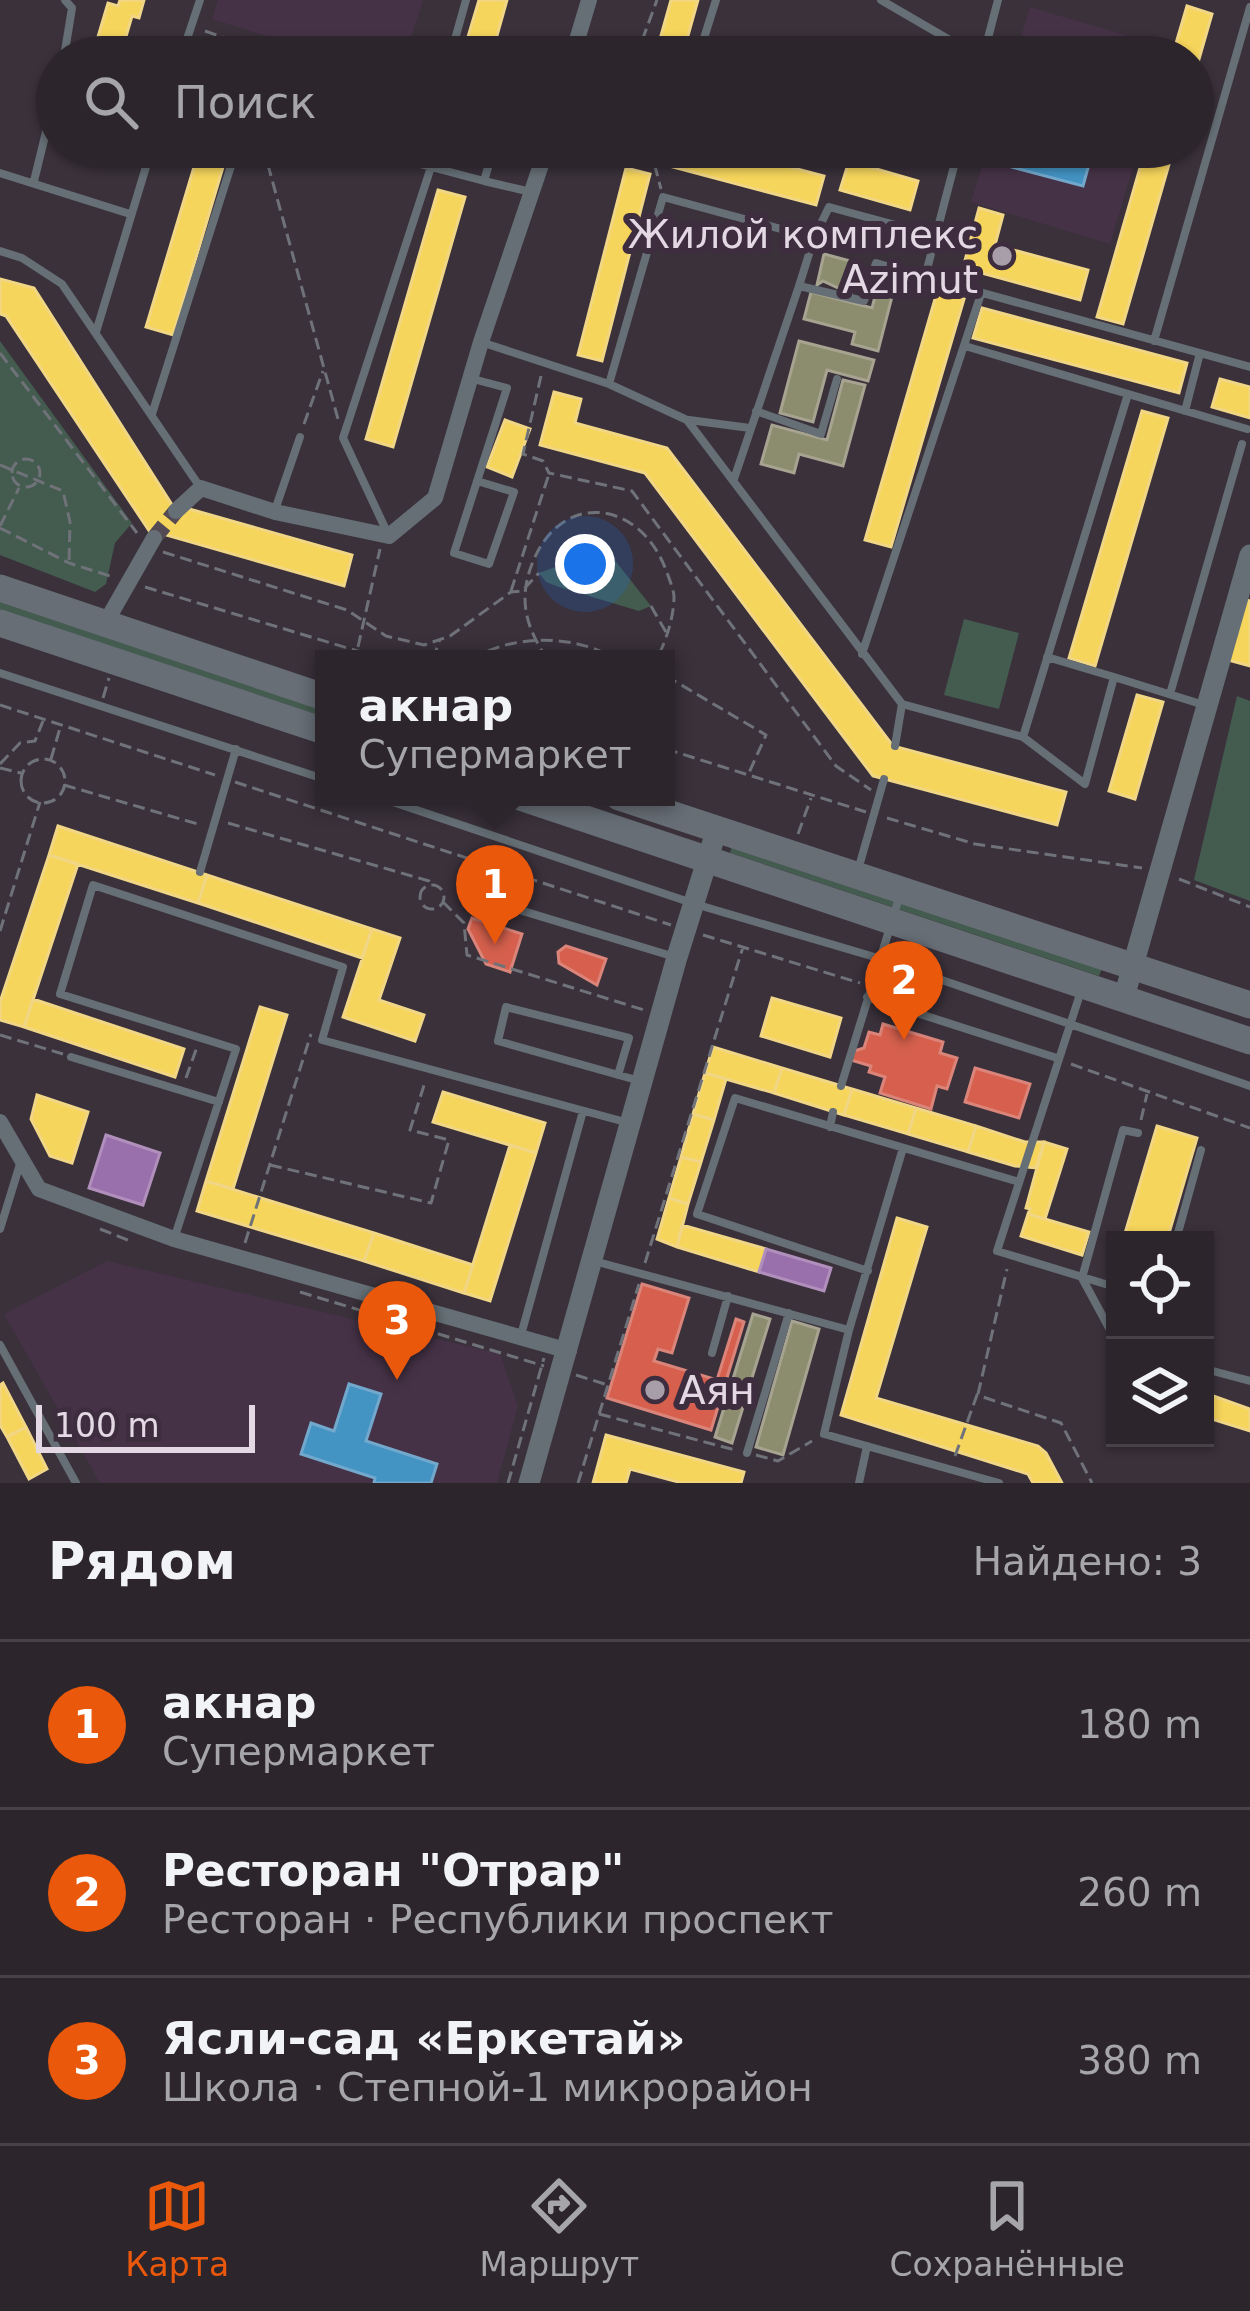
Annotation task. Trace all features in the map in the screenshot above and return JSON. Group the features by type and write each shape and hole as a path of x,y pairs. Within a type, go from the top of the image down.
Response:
{"highway":[{"path":"0,588 315,694"},
{"path":"0,623 315,728"},
{"path":"547,806 1250,1041"},
{"path":"647,806 1250,1005"}],"street":[{"path":"579,36 589,0"},
{"path":"176,511 201,488 275,512 386,536 435,498 540,168"},
{"path":"106,622 150,543"},
{"path":"1124,998 1250,555"},
{"path":"529,1483 677,957 718,829"},
{"path":"0,1122 39,1189 174,1239 569,1351"}],"lane":[{"path":"65,0 72,8 69,36"},
{"path":"188,36 200,0"},
{"path":"456,36 466,0"},
{"path":"705,36 716,0"},
{"path":"881,0 944,36"},
{"path":"987,36 998,0"},
{"path":"1214,132 1250,7"},
{"path":"34,181 37,168"},
{"path":"96,332 145,168"},
{"path":"152,416 230,168"},
{"path":"386,536 343,438 431,168"},
{"path":"435,168 533,192"},
{"path":"484,181 488,168"},
{"path":"925,277 954,168"},
{"path":"1154,341 1204,168"},
{"path":"0,173 130,214"},
{"path":"609,384 663,197 814,238"},
{"path":"734,479 814,238 829,207 903,227"},
{"path":"0,251 22,258 62,284 201,488"},
{"path":"799,286 864,302 876,263 1250,367"},
{"path":"862,654 981,294"},
{"path":"482,342 609,384 687,420 750,428"},
{"path":"965,346 1247,429"},
{"path":"1185,411 1200,353"},
{"path":"472,378 507,388 477,481 454,554 489,564 514,492 477,481"},
{"path":"756,411 821,434 837,379"},
{"path":"1023,736 1128,394"},
{"path":"687,420 902,704 1023,736 1085,784 1114,677"},
{"path":"275,512 300,437"},
{"path":"1170,694 1242,444"},
{"path":"1047,657 1205,706"},
{"path":"0,673 315,776"},
{"path":"895,746 902,704"},
{"path":"200,872 236,749"},
{"path":"856,877 884,779"},
{"path":"405,806 695,904 878,958 1250,1086"},
{"path":"174,1239 236,1049 60,994 93,885 343,967 322,1040 631,1123"},
{"path":"841,1086 902,892"},
{"path":"480,898 677,957"},
{"path":"184,914 189,900"},
{"path":"1083,984 998,1252 1106,1285"},
{"path":"868,991 1057,1058"},
{"path":"618,1075 628,1039 506,1007 497,1041 642,1082"},
{"path":"71,1057 219,1102"},
{"path":"868,1270 697,1214 735,1098 1019,1182"},
{"path":"520,1338 583,1111"},
{"path":"830,1127 833,1112"},
{"path":"1106,1322 1082,1278 1123,1130 1138,1133"},
{"path":"903,1148 824,1433 999,1483"},
{"path":"1178,1231 1201,1150"},
{"path":"0,1229 22,1156"},
{"path":"592,1260 849,1330"},
{"path":"712,1353 728,1296"},
{"path":"747,1453 789,1313"},
{"path":"0,1346 76,1483"},
{"path":"1214,1372 1250,1382"},
{"path":"860,1483 867,1446"}],"path":[{"path":"643,36 656,0"},
{"path":"191,26 219,36"},
{"path":"269,168 343,438"},
{"path":"655,168 663,197"},
{"path":"0,353 150,543 347,610 386,636 424,645 511,592 522,591 539,573"},
{"path":"511,592 549,473 543,461 523,454 544,362"},
{"path":"300,437 324,369"},
{"path":"29,459 40,469 38,481 30,487 20,486 11,470 15,463 29,459"},
{"path":"0,465 63,491 70,522 69,562"},
{"path":"549,473 632,491 836,766 879,796"},
{"path":"20,486 0,527 69,562 355,650"},
{"path":"541,650 525,615 522,591 543,539 567,518 583,512 627,519 647,532 659,551 674,593 661,650"},
{"path":"358,647 386,536"},
{"path":"651,606 668,635"},
{"path":"436,650 440,639"},
{"path":"490,650 570,640 601,650"},
{"path":"675,681 766,735 747,777"},
{"path":"0,705 868,991"},
{"path":"23,773 0,766 20,743 35,741 43,719"},
{"path":"50,760 61,725"},
{"path":"675,752 975,844 1160,871 1250,908"},
{"path":"37,760 50,760 61,768 64,785 56,799 40,802 26,795 23,773 37,760"},
{"path":"64,785 200,825 228,823 429,881 464,923 467,955 645,1010"},
{"path":"791,855 812,796"},
{"path":"0,931 40,802"},
{"path":"432,885 422,891 421,903 432,909 443,902"},
{"path":"578,1483 742,947"},
{"path":"240,1258 312,1031"},
{"path":"0,1035 71,1057"},
{"path":"181,1091 200,1038"},
{"path":"1057,1058 1250,1128"},
{"path":"270,1165 431,1203 449,1140 410,1130 429,1069"},
{"path":"1138,1133 1147,1092"},
{"path":"950,1469 977,1396 1010,1256"},
{"path":"977,1396 1061,1423 1092,1483"},
{"path":"599,1414 778,1461 824,1433"}],"shaded area":[{"path":"218,0 423,0 412,36 267,36 212,19"},
{"path":"1030,7 1128,36 1021,36"},
{"path":"982,168 1133,168 1110,244 971,202"},
{"path":"107,1261 500,1354 518,1406 497,1483 100,1483 4,1314"}],"green space":[{"path":"0,341 132,523 115,543 106,584 95,592 0,555"},
{"path":"596,552 613,558 651,606 639,611 559,587 539,573"},
{"path":"0,602 315,707 315,714 0,610"},
{"path":"964,619 1019,633 999,709 944,695"},
{"path":"1237,696 1250,701 1250,901 1194,880"},
{"path":"732,845 1102,969 1099,976 730,853"}],"building: Жильё":[{"path":"120,0 144,0 139,18 132,16 126,36 98,36 108,3 118,6"},
{"path":"479,0 507,0 497,36 468,36"},
{"path":"671,0 698,0 688,36 661,36"},
{"path":"1187,6 1212,14 1206,36 1178,36"},
{"path":"194,168 223,168 173,335 146,327"},
{"path":"626,168 650,174 602,361 578,355"},
{"path":"677,168 794,168 824,176 816,205"},
{"path":"847,168 873,168 918,181 910,210 840,190"},
{"path":"1140,168 1168,168 1123,324 1097,317"},
{"path":"438,190 465,197 393,447 366,439"},
{"name":"Жилой комплекс Azimut","path":"979,208 1003,215 995,245 1088,270 1080,300 963,268"},
{"path":"0,279 34,288 176,511 186,508 352,555 344,586 163,534 154,538 6,316 0,314"},
{"path":"937,292 964,299 891,547 865,540"},
{"path":"982,308 1187,363 1179,393 973,338"},
{"path":"1220,379 1250,387 1250,418 1212,407"},
{"path":"554,392 581,399 575,423 667,448 893,746 1066,792 1057,825 873,776 645,473 540,445"},
{"path":"1142,411 1168,418 1095,666 1069,658"},
{"path":"505,420 530,429 512,477 487,467"},
{"path":"1245,599 1250,601 1250,666 1228,660"},
{"path":"1137,695 1163,702 1135,799 1109,791"},
{"path":"58,826 207,875 198,903 49,855"},
{"path":"49,855 78,864 24,1027 0,1020 0,1002"},
{"path":"207,875 372,929 362,958 198,903"},
{"path":"372,929 400,938 379,1000 424,1015 415,1041 343,1017"},
{"path":"772,998 841,1018 830,1057 761,1036"},
{"path":"33,999 184,1049 175,1077 24,1027"},
{"path":"260,1007 287,1015 233,1189 206,1181"},
{"path":"713,1047 782,1068 774,1093 705,1073"},
{"path":"782,1068 852,1089 844,1115 774,1093"},
{"path":"705,1073 726,1079 714,1120 693,1114"},
{"path":"852,1089 916,1108 908,1134 844,1115"},
{"path":"443,1092 545,1123 536,1153 433,1122"},
{"path":"37,1095 88,1112 72,1163 50,1156 31,1119"},
{"path":"916,1108 976,1126 968,1152 908,1134"},
{"path":"693,1114 714,1120 701,1162 681,1157"},
{"path":"976,1126 1025,1142 1044,1142 1036,1168 968,1152"},
{"path":"1157,1126 1197,1138 1170,1231 1126,1231"},
{"path":"1044,1142 1067,1149 1045,1219 1028,1214 1026,1208"},
{"path":"510,1145 536,1153 490,1301 464,1293"},
{"path":"681,1157 701,1162 688,1204 669,1198"},
{"path":"206,1181 374,1233 364,1261 197,1211"},
{"path":"669,1198 688,1204 677,1247 657,1239"},
{"path":"1028,1214 1089,1232 1082,1255 1021,1236"},
{"path":"897,1218 927,1227 876,1398 1038,1446 1062,1483 1033,1483 1028,1474 841,1415"},
{"path":"682,1225 766,1249 759,1272 677,1247"},
{"path":"374,1233 473,1265 464,1293 364,1261"},
{"path":"3,1383 26,1427 7,1437 0,1425"},
{"path":"1214,1396 1250,1409 1250,1431 1214,1420"},
{"path":"26,1427 47,1469 29,1479 7,1437"},
{"path":"606,1435 744,1472 741,1483 682,1483 630,1469 626,1483 593,1483"}],"building: Торговля":[{"path":"472,918 522,934 510,972 486,964 468,929"},
{"path":"566,946 606,959 597,985 559,963 558,952"},
{"path":"883,1024 943,1042 940,1053 957,1058 947,1089 937,1086 931,1109 880,1093 885,1077 851,1060 854,1051 864,1048 869,1032 880,1035"},
{"path":"975,1068 1030,1084 1019,1118 965,1102"},
{"path":"642,1284 689,1298 672,1353 658,1349 654,1361 717,1380 736,1319 744,1322 711,1430 607,1398"}],"building: Офисы":[{"path":"106,1135 160,1153 143,1205 89,1188"},
{"path":"766,1249 831,1268 824,1291 759,1272"}],"building: Школы":[{"path":"1015,168 1088,168 1083,186"},
{"path":"349,1384 381,1394 366,1441 437,1464 431,1483 374,1483 375,1478 301,1454 311,1423 334,1431"}],"building: Промзона":[{"path":"824,254 858,263 851,294 823,281 817,285"},
{"path":"880,277 896,281 878,351 852,344 855,332 804,319 811,292 872,308"},
{"path":"799,341 874,360 868,381 827,370 813,422 780,413"},
{"path":"843,380 865,385 843,466 799,454 794,473 761,464 772,425 827,440"},
{"path":"753,1314 770,1319 732,1443 715,1437"},
{"path":"792,1321 819,1329 783,1455 756,1447"}],"tunnel":[{"path":"154,538 176,511"}],"place":[{"name":"Жилой комплекс Azimut","path":"1002,256"},
{"name":"акнар","path":"495,944"},
{"name":"Ресторан \"Отрар\"","path":"904,1040"},
{"name":"Ясли-сад «Еркетай»","path":"397,1380"},
{"name":"Аян","path":"655,1390"}]}
